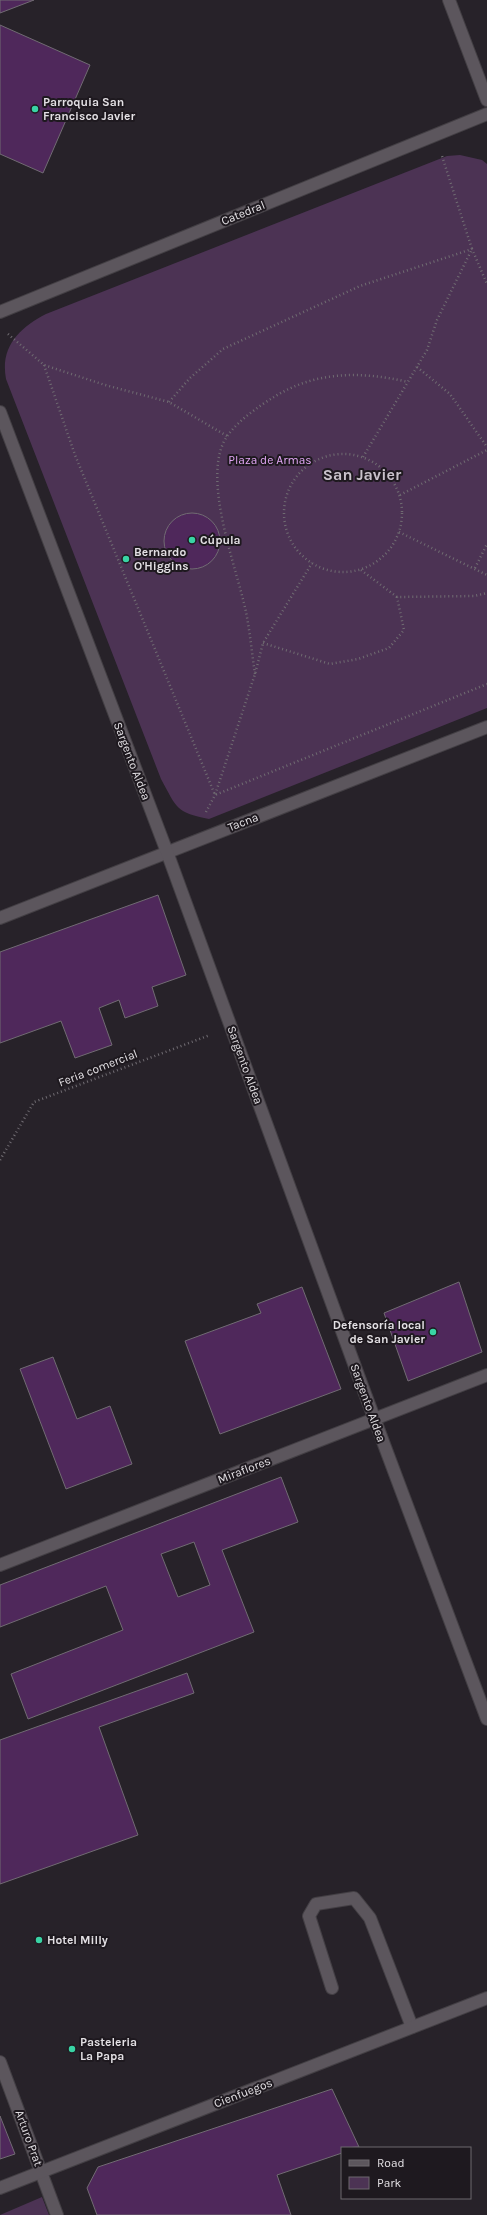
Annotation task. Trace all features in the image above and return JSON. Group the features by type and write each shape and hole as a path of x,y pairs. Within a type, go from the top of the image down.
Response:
{"street":[{"path":"449,0 487,100"},
{"name":"Catedral","path":"0,312 487,114"},
{"name":"Sargento Aldea","path":"0,412 167,852 178,886 232,1028 374,1418 487,1719"},
{"name":"Tacna","path":"0,918 487,727"},
{"name":"Miraflores","path":"0,1565 487,1375"},
{"path":"332,1988 309,1916 316,1904 354,1898 370,1918 412,2027"},
{"name":"Cienfuegos","path":"0,2188 487,1998"},
{"name":"Arturo Prat","path":"0,2062 57,2215"}],"path":[{"path":"435,134 472,249 487,284"},
{"path":"363,457 427,350 437,320 472,249"},
{"path":"169,402 190,378 223,349 360,286 472,249"},
{"path":"6,332 44,365 105,385 169,402 227,436"},
{"path":"44,365 75,455 215,795"},
{"path":"417,367 450,394 487,447"},
{"path":"255,674 246,612 219,498 218,460 227,436 268,400 290,387 319,378 348,374 382,376 408,382"},
{"path":"400,495 487,450"},
{"path":"344,454 363,457 379,466 392,479 400,495 402,514 399,532 391,548 377,561 360,570 344,572 327,570 312,563 297,550 288,534 284,515 289,490 295,479 308,465 325,456 344,454"},
{"path":"399,532 475,568 487,576"},
{"path":"475,568 487,544"},
{"path":"190,843 215,795 255,674 263,643 312,563"},
{"path":"360,570 397,597 474,596 487,593"},
{"path":"263,643 330,664 358,659 389,648 404,630 397,597"},
{"path":"215,795 487,684"},
{"name":"Feria comercial","path":"0,1160 34,1102 232,1028"}],"green space":[{"name":"Plaza de Armas","path":"460,155 482,160 487,164 487,708 209,819 189,814 174,803 161,779 6,379 6,357 9,348 20,332 46,314 447,156"},
{"path":"42,2197 49,2215 0,2215"}],"building":[{"path":"0,0 34,0 0,13"},
{"name":"Parroquia San Francisco Javier","path":"0,25 90,65 43,173 0,154"},
{"name":"Cúpula","path":"192,513 203,515 212,521 218,530 220,541 218,552 212,561 203,567 192,569 181,567 172,561 166,552 164,541 166,530 172,521 181,515"},
{"path":"158,895 186,975 152,987 158,1006 125,1018 119,1000 99,1008 112,1045 75,1058 61,1021 0,1043 0,952"},
{"name":"Defensoría local de San Javier","path":"459,1282 482,1352 408,1381 384,1313"},
{"path":"302,1287 341,1389 220,1434 185,1341 261,1313 257,1304"},
{"path":"53,1357 77,1419 110,1406 132,1464 66,1489 20,1369"},
{"path":"281,1477 298,1522 222,1550 254,1632 28,1719 11,1674 123,1630 106,1586 0,1627 0,1585","holes":["194,1542 210,1585 178,1597 161,1554"]},
{"path":"187,1673 194,1693 99,1727 138,1835 0,1884 0,1740"},
{"path":"332,2089 359,2147 341,2147 341,2153 277,2175 291,2215 97,2215 87,2188 98,2167"},
{"path":"0,2116 15,2154 0,2159"}],"place":[{"name":"Parroquia San Francisco Javier","path":"35,109"},
{"name":"Cúpula","path":"192,540"},
{"name":"Bernardo O'Higgins","path":"126,559"},
{"name":"Defensoría local de San Javier","path":"433,1332"},
{"name":"Hotel Milly","path":"39,1940"},
{"name":"Pasteleria La Papa","path":"72,2049"}],"district":[{"name":"San Javier","path":"362,474"}]}
